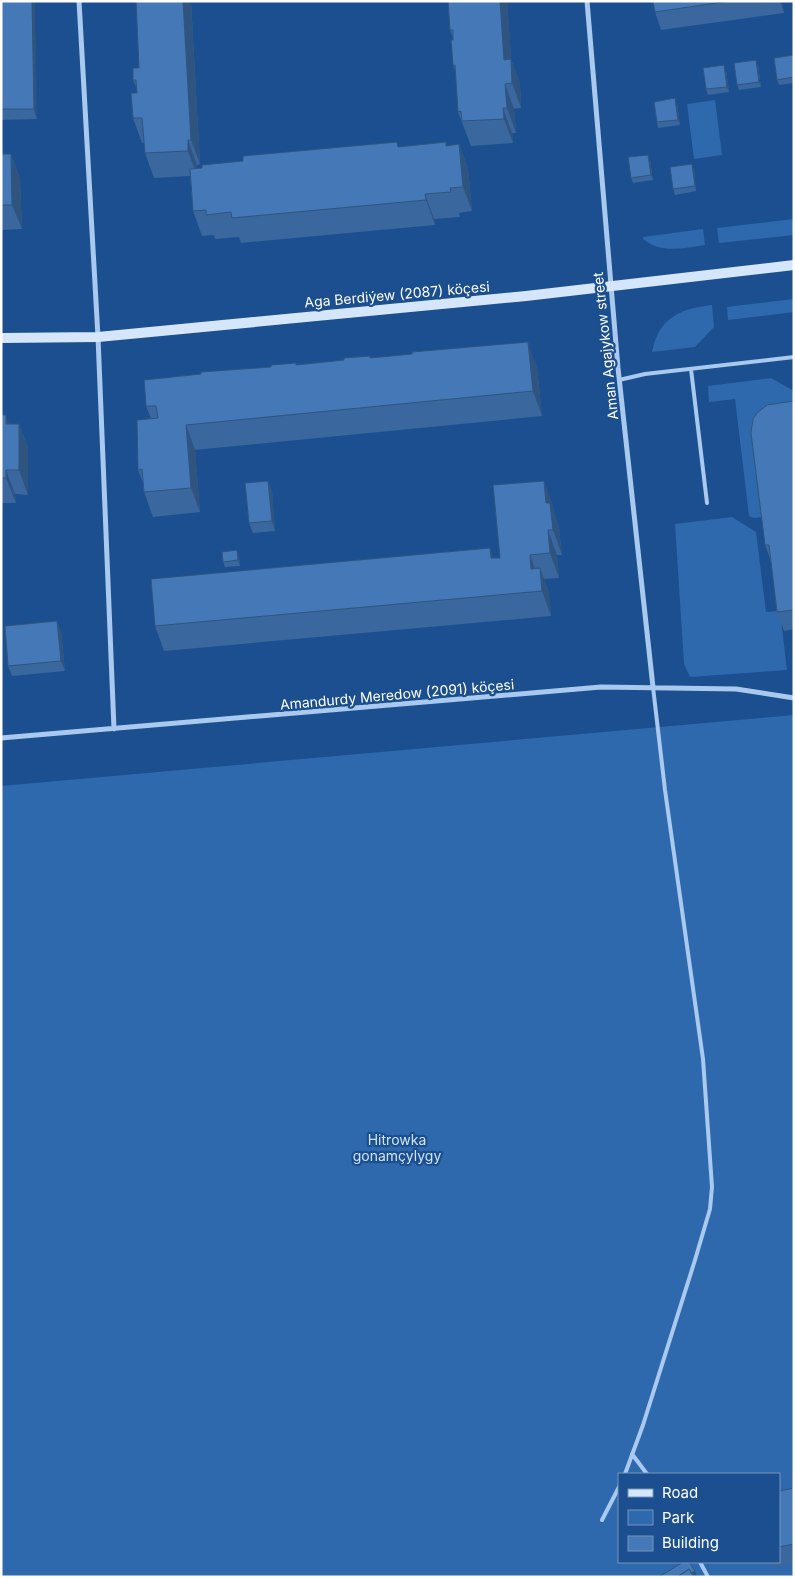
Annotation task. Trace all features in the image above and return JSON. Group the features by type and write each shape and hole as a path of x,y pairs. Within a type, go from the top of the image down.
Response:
{"street":[{"path":"78,1 98,337 114,729"},
{"name":"Aman Agajykow street","path":"587,1 619,380 654,687"},
{"name":"Aga Berdiýew (2087) köçesi","path":"1,338 98,337 610,286 794,265"},
{"name":"Amandurdy Meredow (2091) köçesi","path":"1,738 601,687 736,689 794,698"}],"lane":[{"path":"619,380 646,374 794,357"},
{"path":"692,369 707,503"},
{"path":"625,1473 695,1260 710,1209 712,1187 703,1060 665,790 654,687"},
{"path":"632,1454 645,1473"},
{"path":"602,1520 618,1489"},
{"path":"701,1563 708,1577"}],"green space":[{"path":"715,100 722,155 694,159 687,104"},
{"path":"794,219 794,235 719,243 717,228"},
{"path":"703,229 705,245 673,249 657,247 643,239 643,237"},
{"path":"794,299 794,312 728,320 727,307"},
{"path":"712,305 714,327 695,347 652,352 660,330 673,317 690,309"},
{"path":"771,378 794,391 794,419 765,517 754,518 749,516 735,399 709,402 708,386"},
{"path":"732,517 756,532 766,612 780,611 787,670 690,677 684,664 675,524"},
{"name":"Hitrowka gonamçylygy","path":"794,715 794,1577 1,1577 1,786"}],"building":[{"path":"1,1 32,1 34,109 1,109"},
{"path":"136,1 183,1 191,140 188,140 188,151 145,153 142,118 133,118 131,93 137,93 136,80 133,80 133,68 139,68"},
{"path":"448,1 500,1 504,60 511,59 512,83 505,84 507,108 503,108 504,119 462,121 461,111 458,112 455,65 453,65 451,40 453,40 453,30 450,30"},
{"path":"653,1 730,1 655,12"},
{"path":"794,55 794,77 777,80 774,58"},
{"path":"756,60 759,82 737,85 734,63"},
{"path":"724,65 727,87 706,89 703,68"},
{"path":"675,98 678,120 657,122 654,102"},
{"path":"397,142 398,147 446,142 446,146 459,144 463,187 450,188 451,192 425,194 426,200 232,218 231,212 206,215 206,210 193,211 190,169 202,168 202,165 243,161 243,156"},
{"path":"1,154 11,154 12,205 1,205"},
{"path":"648,155 651,175 631,178 628,157"},
{"path":"692,164 695,186 673,189 670,167"},
{"path":"528,342 533,391 186,425 191,488 144,492 142,469 138,470 137,420 158,418 156,406 146,406 144,380 201,374 201,372 271,367 271,365 296,363 296,365 344,360 344,358 370,356 370,358 412,354 412,352"},
{"path":"794,401 794,610 777,612 769,545 765,545 751,433 753,419 767,405"},
{"path":"1,415 6,415 6,424 19,424 19,470 6,470 6,478 1,478"},
{"path":"268,481 272,521 249,523 245,483"},
{"path":"544,481 546,503 550,503 553,530 548,530 550,553 530,555 531,569 540,568 542,591 155,626 151,579 490,548 491,558 500,558 493,485"},
{"path":"237,550 238,560 223,562 222,552"},
{"path":"57,621 61,661 8,666 5,626"},
{"path":"794,1488 794,1544 780,1547 780,1491"},
{"path":"681,1563 690,1563 695,1571 691,1573 689,1569 677,1577 659,1577"},
{"path":"689,1569 694,1577 677,1577"}]}
